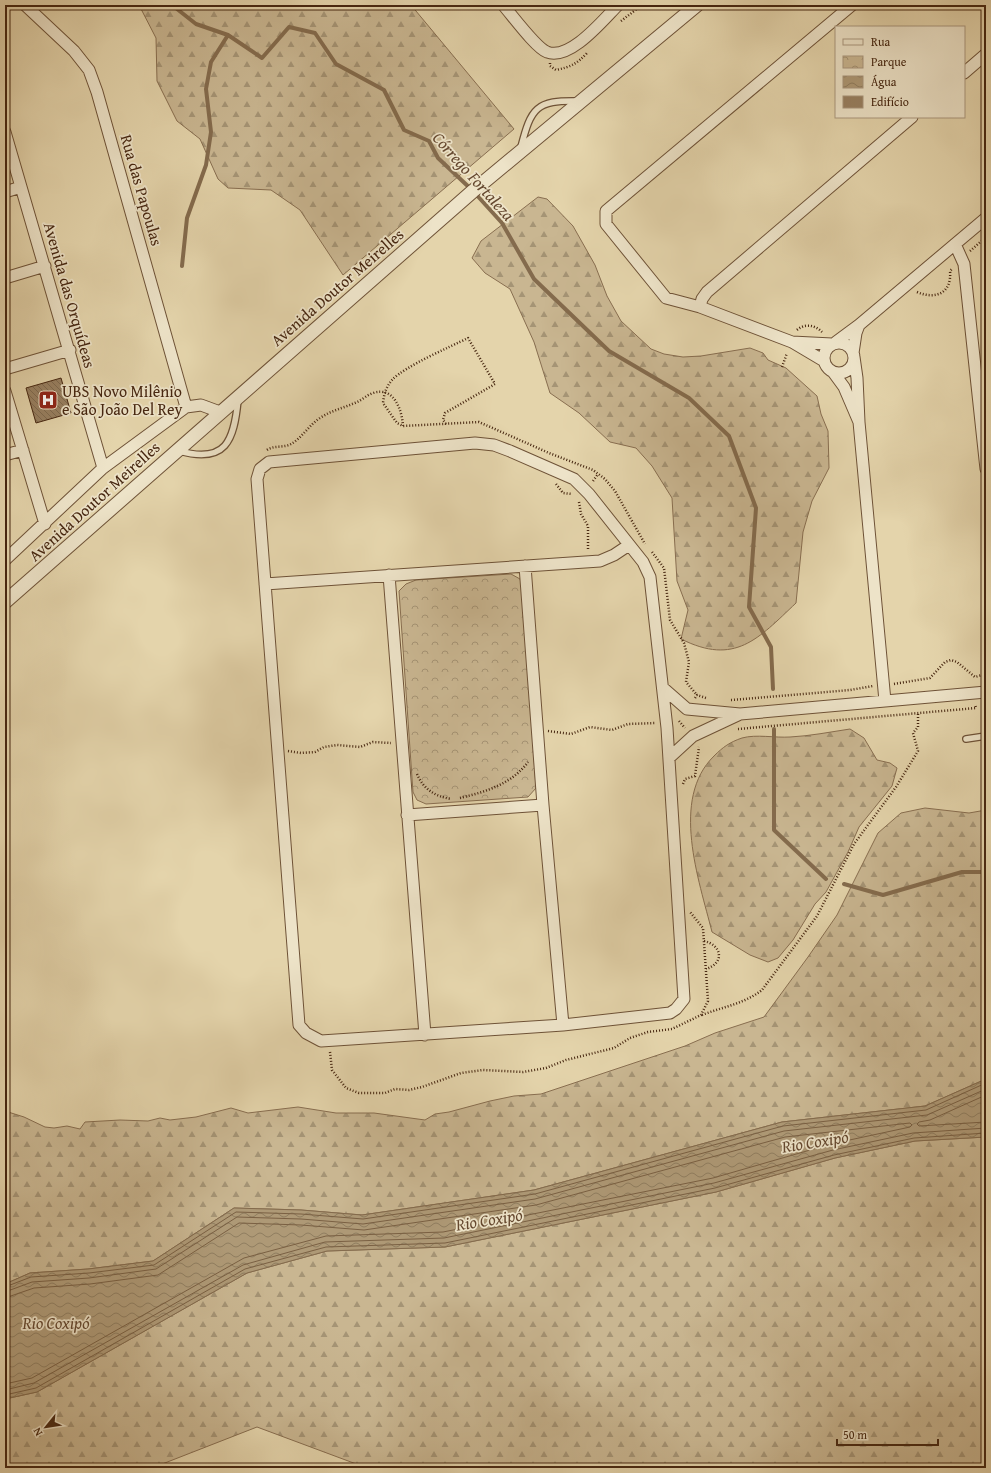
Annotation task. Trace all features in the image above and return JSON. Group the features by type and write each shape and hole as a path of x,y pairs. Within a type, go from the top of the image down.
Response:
{"street":[{"name":"Rua das Papoulas","path":"25,5 74,51 89,70 97,92 186,407"},
{"path":"503,5 539,46 546,52 557,54 574,47 618,5"},
{"name":"Avenida Doutor Meirelles","path":"5,602 238,396 519,153 697,5"},
{"path":"852,5 606,211 606,224 666,298 700,307 792,342 824,361 844,387 859,422"},
{"path":"965,72 986,54"},
{"path":"700,307 702,299 707,292 911,118"},
{"name":"Avenida das Orquídeas","path":"5,132 70,350 103,468"},
{"path":"5,192 21,188"},
{"path":"824,361 825,351 831,341 859,325 986,218"},
{"path":"955,244 962,259 986,470"},
{"path":"5,278 45,266"},
{"path":"833,372 843,372 848,370 851,366 856,333 859,325"},
{"path":"792,342 831,341 846,344 853,355 857,378 859,422 885,701"},
{"path":"5,369 70,350"},
{"path":"5,391 44,524"},
{"path":"5,560 103,468 186,407 201,404 220,412"},
{"path":"475,443 494,446 574,479 589,494 630,545 643,562 650,577 667,722 684,999 676,1010 670,1013 563,1025 329,1041 314,1039 299,1025 257,479 260,469 269,462 475,443"},
{"path":"5,455 23,450"},
{"path":"265,584 588,562 614,555 630,545"},
{"path":"525,566 543,805 563,1025"},
{"path":"389,575 425,1035"},
{"path":"663,688 687,709 740,714 986,692"},
{"path":"669,758 693,736 740,714"},
{"path":"407,815 543,805"}],"lane":[{"path":"519,153 527,122 534,113 544,105 556,100 582,101"},
{"path":"177,450 197,455 210,454 220,451 228,444 232,434 238,396"},
{"path":"966,739 986,736"}],"path":[{"path":"910,296 916,292 925,296 941,293 947,288 951,281 950,271 986,237"},
{"path":"792,342 798,329 808,325 818,328 831,341"},
{"path":"265,451 270,448 290,445 319,418 337,408 358,402 373,393 382,393 393,397 399,405 403,426"},
{"path":"579,501 581,514 588,526 586,546 588,562"},
{"path":"724,700 850,690 912,682 930,678 945,662 951,660 957,662 976,677 986,674"},
{"path":"736,729 976,708 973,675"},
{"path":"679,721 697,695 710,699"},
{"path":"329,1041 332,1070 346,1088 359,1093 385,1093 395,1089 409,1090 461,1073 483,1070 523,1072 546,1068 566,1060 614,1048 630,1038 648,1032 672,1029 701,1015 729,1007 756,995 762,990 817,916 854,844 896,787 918,751 913,733 918,727 918,714"},
{"path":"537,732 551,731 570,734 590,727 612,730 628,724 679,721"},
{"path":"679,721 700,744 695,776 685,779 683,783 683,791"},
{"path":"277,751 301,753 315,752 324,747 337,745 360,747 373,742 402,743"},
{"path":"416,771 423,785 431,793 455,799 500,786 527,763 530,756"},
{"path":"688,910 703,928 708,1001 701,1015"},
{"path":"704,941 716,947 719,954 719,961 714,966 706,969"}],"green space":[{"path":"139,5 411,5 514,129 343,275 300,210 271,190 228,188 218,179 200,139 177,121 157,81 156,38"},
{"path":"538,197 547,199 573,226 595,265 607,296 621,321 651,349 664,354 683,357 701,356 750,348 763,353 768,360 786,368 817,396 821,414 828,431 829,468 812,501 803,532 796,603 770,628 744,645 731,649 716,650 700,647 681,639 688,610 677,581 672,498 652,466 636,448 610,442 579,413 550,393 534,342 510,289 485,273 472,258 481,241"},
{"path":"511,574 520,579 523,588 536,788 528,797 426,804 417,800 413,792 399,591 406,584 416,580"},
{"path":"850,729 864,738 877,760 890,763 897,768 892,786 859,827 848,852 826,892 815,904 793,940 778,958 768,962 750,955 712,932 695,865 692,841 691,817 693,794 701,774 720,750 730,743 742,738 753,736 798,736"},
{"path":"925,808 969,813 986,810 986,1079 925,1106 782,1122 534,1190 362,1215 301,1210 234,1208 153,1261 88,1269 30,1273 5,1284 5,1111 24,1117 45,1127 54,1128 67,1126 80,1129 85,1122 120,1120 148,1121 160,1118 170,1120 196,1117 231,1108 248,1113 298,1107 336,1113 374,1113 425,1120 435,1114 449,1112 490,1101 514,1096 541,1094 685,1046 715,1033 764,1017 837,915 878,833 901,813"},
{"path":"986,1137 986,1468 367,1468 257,1427 152,1468 5,1468 5,1399 37,1392 247,1273 327,1251 445,1247 716,1192 835,1158 915,1141"}],"water":[{"name":"Rio Coxipó","path":"986,1079 986,1137 915,1141 835,1158 716,1192 445,1247 327,1251 247,1273 37,1392 5,1399 5,1284 30,1273 88,1269 153,1261 234,1208 301,1210 362,1215 534,1190 782,1122 925,1106"}],"building":[{"name":"UBS Novo Milênio e São João Del Rey","path":"61,378 71,413 36,423 26,388"}],"waterway":[{"name":"Córrego Fortaleza","path":"172,5 196,24 228,35 262,58 289,27 315,33 336,64 384,90 404,130 429,141 438,158 473,191 502,223 534,279 609,351 689,398 729,436 756,508 749,607 771,647 773,689"},
{"path":"182,266 187,218 206,165 211,132 206,89 211,62 228,35"},
{"name":"Córrego Fortaleza","path":"774,729 774,830 826,879"},
{"name":"Córrego Fortaleza","path":"844,884 883,895 962,872 986,872"}],"place":[{"name":"UBS Novo Milênio e São João Del Rey","path":"48,400"}]}
